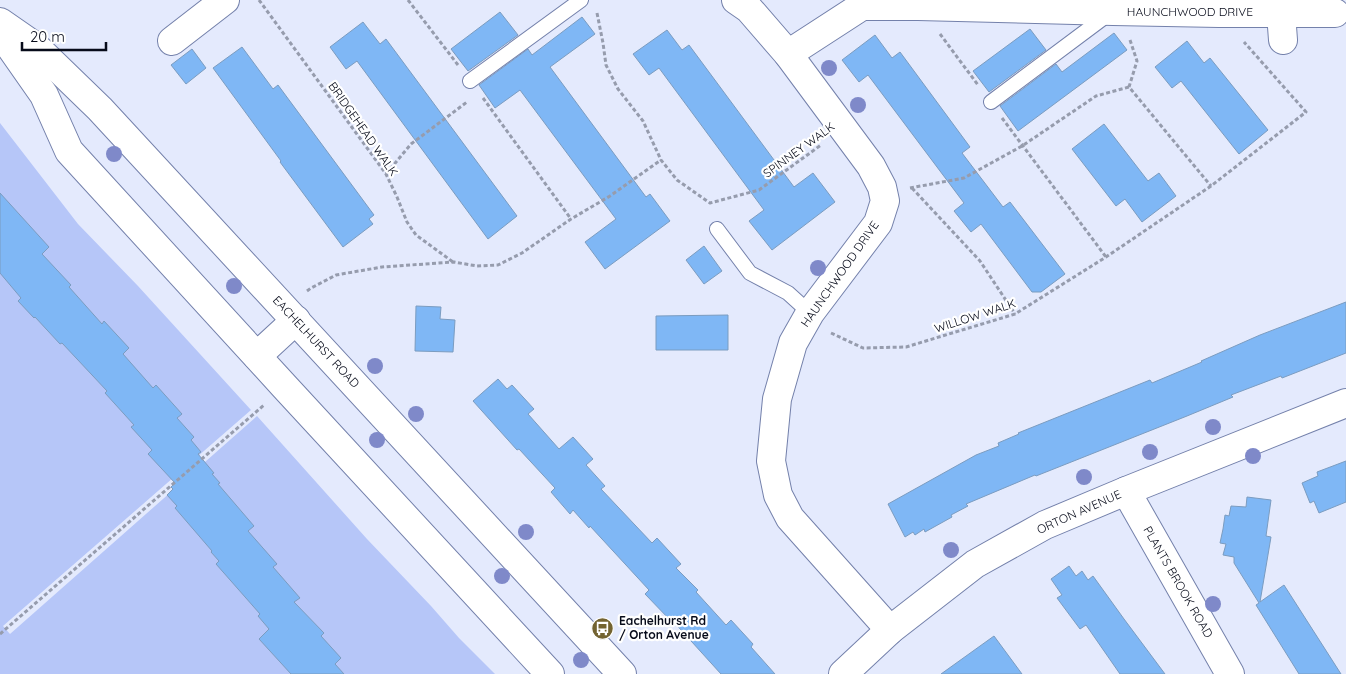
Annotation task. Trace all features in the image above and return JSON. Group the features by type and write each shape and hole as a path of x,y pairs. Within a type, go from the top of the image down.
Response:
{"street":[{"path":"172,41 225,0"},
{"name":"HAUNCHWOOD DRIVE","path":"736,0 749,9 788,54 871,166 882,187 885,201 878,223 810,313 793,343 777,399 771,461 778,495 790,518 890,630"},
{"name":"HAUNCHWOOD DRIVE","path":"788,54 862,6 1219,13 1336,13"},
{"path":"1282,13 1283,40"},
{"name":"EACHELHURST ROAD","path":"0,22 36,47 100,109 622,674"},
{"path":"0,32 44,95 69,151 550,674"},
{"path":"257,356 291,315"},
{"name":"ORTON AVENUE","path":"843,674 890,630 975,564 1045,525 1346,403"},
{"name":"PLANTS BROOK ROAD","path":"1126,491 1230,674"}],"lane":[{"path":"470,81 581,0"},
{"path":"991,102 1113,11"},
{"path":"717,228 750,273 788,293 810,313"}],"path":[{"name":"BRIDGEHEAD WALK","path":"258,0 386,174 407,222 416,235 454,262"},
{"path":"408,0 571,219"},
{"path":"918,6 1106,257"},
{"name":"SPINNEY WALK","path":"596,9 606,65 618,89 643,121 661,160 677,180 710,203 759,190 843,129"},
{"path":"1113,11 1131,43 1137,61 1129,87"},
{"name":"WILLOW WALK","path":"810,313 827,332 863,348 906,348 1015,314 1106,257 1211,186 1306,112 1219,13"},
{"path":"882,187 912,188 964,178 1022,146 1096,96 1129,87"},
{"path":"1129,87 1211,186"},
{"path":"386,174 411,144 479,93"},
{"name":"BRIDGEHEAD WALK","path":"291,315 312,288 336,275 382,267 454,262 477,266 498,265 522,253 571,219 610,196 661,160"},
{"path":"912,188 980,261 1015,314"},
{"path":"0,634 285,387"}],"shaded area":[{"path":"0,123 78,224 138,286 251,410 3,626 10,634 257,416 367,539 495,674 0,674"}],"building":[{"path":"500,12 518,35 468,71 451,49"},
{"path":"582,17 595,34 550,67 646,197 650,194 670,221 605,269 585,242 616,219 520,90 495,108 479,85 528,49 532,55"},
{"path":"363,22 380,44 386,39 517,216 488,239 357,61 346,69 330,47"},
{"path":"1030,29 1046,50 989,92 973,71"},
{"path":"667,30 682,50 689,45 794,187 813,173 835,202 772,250 749,221 764,210 659,68 649,75 633,54"},
{"path":"1114,33 1127,50 1018,131 1000,106 1056,64 1062,72"},
{"path":"875,35 892,58 900,52 970,147 962,153 1003,207 1010,202 1065,274 1041,292 1032,292 981,224 971,232 954,211 964,203 868,75 859,82 842,60"},
{"path":"1187,41 1204,63 1210,58 1268,130 1239,154 1181,81 1172,88 1155,67"},
{"path":"242,47 273,89 278,85 374,215 369,219 373,224 343,247 213,68"},
{"path":"192,49 206,68 186,84 171,65"},
{"path":"1104,124 1148,181 1159,173 1176,196 1142,222 1125,199 1116,206 1072,149"},
{"path":"0,193 49,247 42,254 71,285 69,287 102,324 104,321 129,348 123,354 153,388 156,385 182,414 177,418 194,437 191,440 201,452 198,454 214,473 212,474 220,483 218,484 254,526 248,531 277,564 273,567 300,598 294,602 324,633 321,636 341,658 335,664 344,674 291,674 259,639 269,629 258,616 260,614 216,564 219,561 212,551 175,508 177,506 167,495 173,489 171,487 175,483 148,454 152,450 131,427 134,425 105,393 107,391 62,343 60,344 18,301 21,298 0,273"},
{"path":"704,246 722,271 704,284 686,260"},
{"path":"1346,302 1346,353 1282,378 1281,376 1231,395 1233,397 966,504 968,506 951,515 952,517 925,532 924,529 915,535 913,532 905,537 888,504 976,455 999,446 998,443 1018,433 1150,380 1152,383 1260,335"},
{"path":"416,306 441,307 440,319 455,320 453,352 415,351"},
{"path":"728,315 728,350 656,350 656,316"},
{"path":"498,379 507,389 512,385 534,409 528,414 559,449 573,437 593,459 586,465 605,486 601,489 652,543 657,538 681,564 676,568 698,590 696,592 726,625 731,620 753,644 751,647 775,674 721,674 672,620 645,594 649,590 590,526 589,528 573,510 570,514 551,492 555,488 519,449 517,450 473,401"},
{"path":"1346,461 1346,502 1319,513 1314,501 1310,503 1302,483 1318,476 1317,472"},
{"path":"1247,497 1271,500 1266,536 1271,537 1260,602 1284,585 1341,674 1299,674 1256,605 1259,603 1234,563 1234,557 1223,555 1226,544 1220,543 1225,515 1229,516 1231,506 1246,507"},
{"path":"1069,566 1076,576 1082,571 1088,580 1093,576 1165,674 1120,674 1086,625 1080,629 1057,598 1062,595 1051,579"},
{"path":"994,636 1022,674 941,674"}],"place":[{"name":"Eachelhurst Rd / Orton Avenue","path":"603,628"}]}
